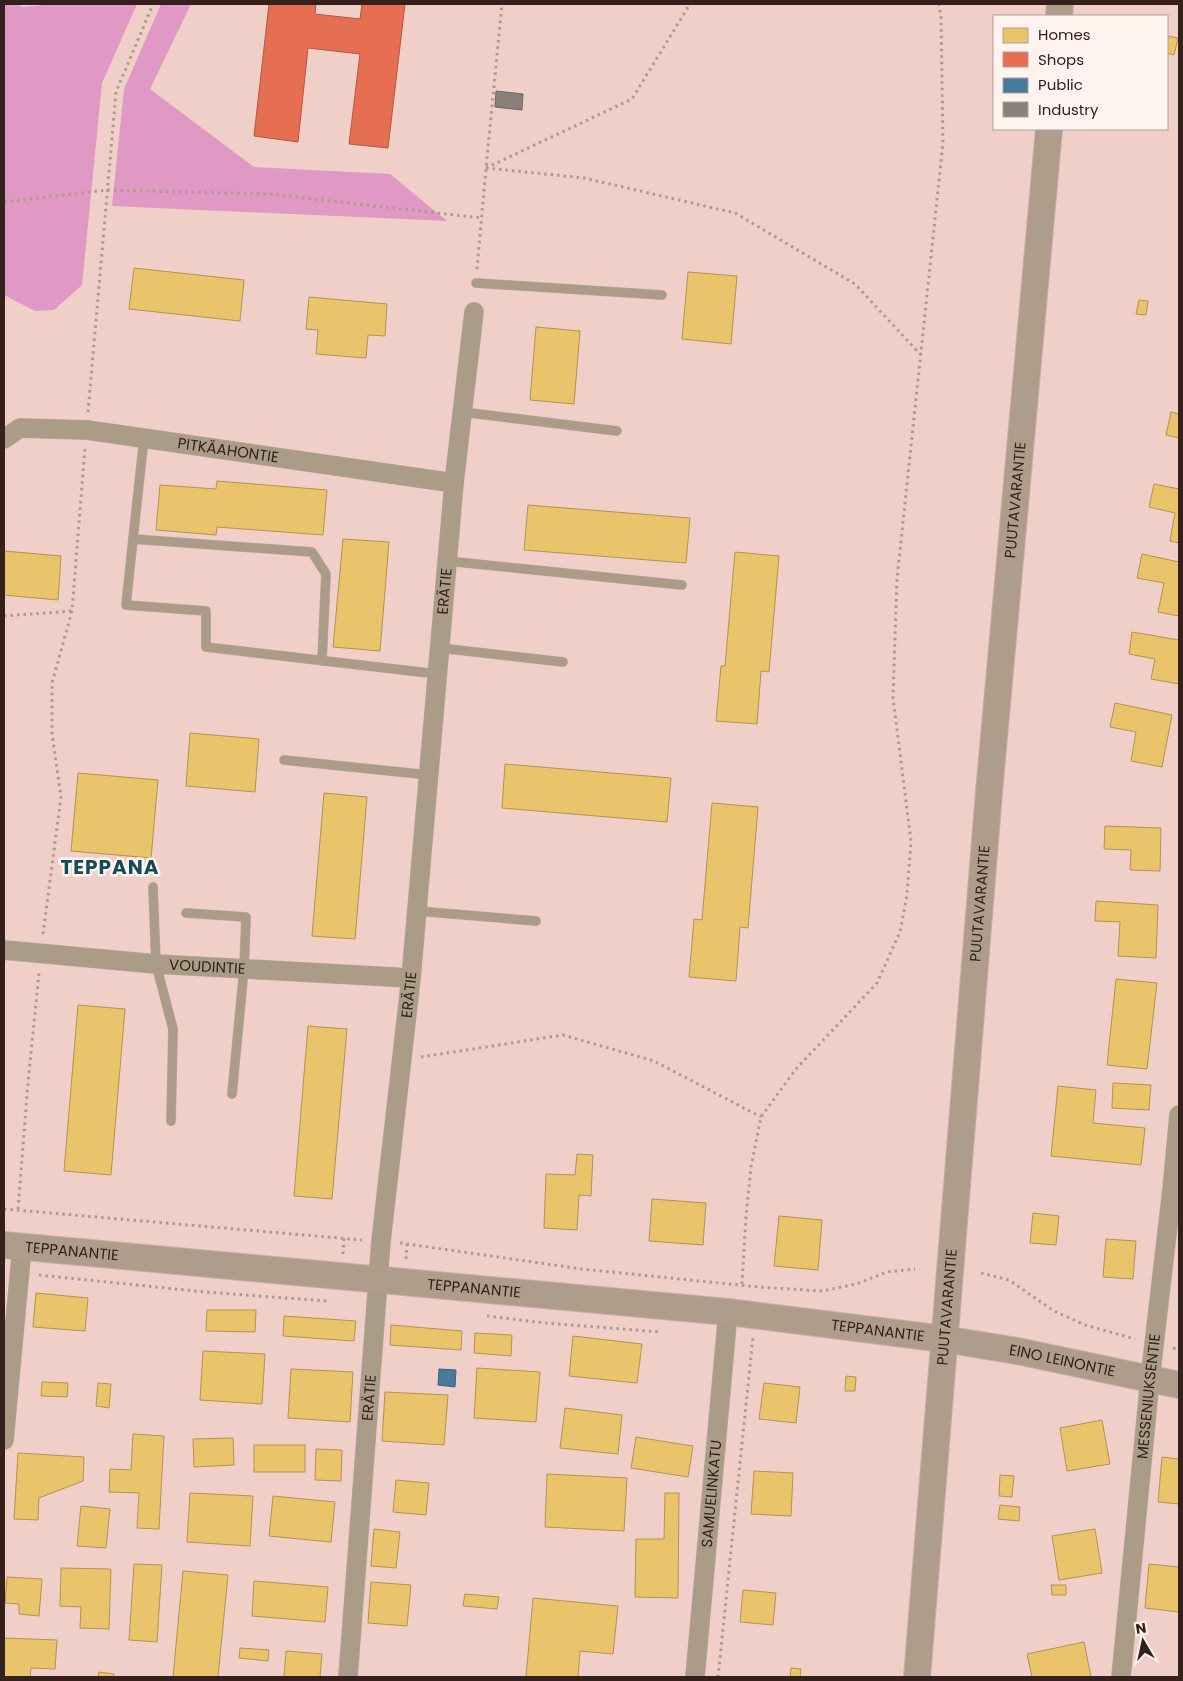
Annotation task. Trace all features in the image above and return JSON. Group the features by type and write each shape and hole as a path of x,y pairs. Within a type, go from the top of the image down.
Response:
{"main road":[{"name":"PUUTAVARANTIE","path":"917,1677 988,802 1049,130"},
{"name":"TEPPANANTIE","path":"13,1246 728,1312 944,1339"},
{"name":"EINO LEINONTIE","path":"944,1339 1017,1351 1179,1385"}],"street":[{"name":"ERÄTIE","path":"348,1677 381,1242 411,978 454,483 474,312"},
{"name":"PITKÄAHONTIE","path":"4,439 20,428 87,430 454,483"},
{"name":"VOUDINTIE","path":"4,950 156,964 411,978"},
{"name":"MESSENIUKSENTIE","path":"1121,1677 1150,1379 1176,1190 1179,1115"},
{"path":"4,1440 13,1246"},
{"name":"SAMUELINKATU","path":"695,1677 728,1312"}],"lane":[{"path":"476,283 662,295"},
{"path":"462,412 617,431"},
{"path":"144,438 126,605 206,611 206,647 437,674"},
{"path":"133,539 312,552 326,574 322,660"},
{"path":"447,561 682,586"},
{"path":"440,648 563,662"},
{"path":"284,760 428,775"},
{"path":"153,887 156,964 172,1029 171,1122"},
{"path":"417,910 536,921"},
{"path":"186,913 246,917 244,969 232,1094"}],"path":[{"path":"18,1209 41,953 61,797 52,734 52,683 72,611 116,92 153,4"},
{"path":"476,283 502,4"},
{"path":"486,168 632,99 690,4"},
{"path":"915,1269 887,1272 856,1284 822,1291 759,1287 742,1284 751,1167 762,1117 796,1069 877,983 900,932 908,895 911,841 893,698 897,589 943,143 941,18 939,4"},
{"path":"486,168 584,178 735,213 855,284 921,355"},
{"path":"4,202 107,190 269,194 482,218"},
{"path":"4,616 72,611"},
{"path":"402,1060 563,1034 654,1060 762,1117"},
{"path":"981,1273 1009,1280 1054,1311 1085,1326 1179,1350"},
{"path":"718,1677 759,1287"}],"shaded area":[{"path":"4,4 17,4 23,7 54,4 137,4 102,83 82,285 54,310 35,311 4,295"},
{"path":"161,4 191,4 150,89 254,167 390,174 447,221 112,206 124,89"}],"building: Homes":[{"path":"1168,36 1178,38 1174,55 1168,53"},
{"path":"134,268 244,280 240,321 129,309"},
{"path":"688,272 737,276 731,344 682,339"},
{"path":"309,297 387,304 385,336 368,335 366,358 316,354 318,330 306,329"},
{"path":"1139,300 1148,301 1146,315 1136,314"},
{"path":"536,327 580,331 574,404 530,400"},
{"path":"1171,412 1179,414 1179,438 1166,435"},
{"path":"217,481 327,490 323,535 217,527 216,535 156,530 160,485 216,489"},
{"path":"1154,484 1179,489 1179,543 1170,541 1175,513 1149,507"},
{"path":"528,505 690,518 686,563 524,550"},
{"path":"343,539 389,542 380,651 333,647"},
{"path":"4,551 61,556 58,600 4,595"},
{"path":"735,552 779,556 769,672 761,671 757,724 716,721 721,666 725,666"},
{"path":"1142,554 1179,562 1179,616 1158,612 1164,583 1137,578"},
{"path":"1132,632 1179,640 1179,684 1151,679 1155,659 1129,654"},
{"path":"1115,703 1172,715 1162,767 1131,761 1136,732 1110,727"},
{"path":"190,733 259,739 255,792 186,786"},
{"path":"505,764 671,778 667,822 502,808"},
{"path":"78,773 158,780 151,858 71,851"},
{"path":"324,793 367,797 355,939 312,936"},
{"path":"712,803 758,807 748,928 740,927 736,981 689,977 694,919 702,920"},
{"path":"1105,826 1161,828 1160,871 1130,870 1131,850 1104,849"},
{"path":"1096,901 1158,905 1156,958 1118,956 1120,922 1095,921"},
{"path":"1116,979 1157,983 1147,1069 1107,1065"},
{"path":"78,1005 125,1009 111,1175 64,1171"},
{"path":"308,1026 347,1029 332,1199 294,1196"},
{"path":"1113,1083 1151,1085 1149,1110 1112,1108"},
{"path":"1058,1086 1096,1090 1093,1123 1145,1128 1141,1165 1051,1156"},
{"path":"577,1154 593,1155 591,1196 579,1195 577,1230 544,1228 546,1174 575,1175"},
{"path":"652,1199 706,1203 703,1245 649,1241"},
{"path":"1033,1213 1059,1216 1056,1245 1030,1243"},
{"path":"779,1216 822,1220 818,1270 774,1266"},
{"path":"1106,1239 1136,1241 1133,1279 1103,1277"},
{"path":"36,1293 88,1298 85,1331 33,1327"},
{"path":"207,1310 256,1310 255,1332 206,1331"},
{"path":"284,1316 356,1321 354,1341 283,1336"},
{"path":"391,1325 462,1331 461,1350 390,1345"},
{"path":"475,1333 512,1335 511,1356 474,1353"},
{"path":"573,1336 642,1344 637,1383 569,1376"},
{"path":"203,1351 265,1354 262,1404 200,1400"},
{"path":"477,1368 540,1372 536,1422 474,1418"},
{"path":"291,1369 353,1372 350,1422 288,1418"},
{"path":"846,1376 856,1377 855,1391 845,1391"},
{"path":"42,1382 68,1383 67,1397 41,1396"},
{"path":"98,1383 111,1384 109,1408 96,1406"},
{"path":"764,1383 800,1387 796,1423 759,1419"},
{"path":"385,1392 448,1395 444,1445 382,1441"},
{"path":"565,1408 622,1415 618,1454 560,1448"},
{"path":"1102,1420 1110,1464 1067,1471 1060,1428"},
{"path":"133,1434 164,1436 159,1529 137,1528 139,1493 109,1492 110,1469 131,1470"},
{"path":"636,1437 693,1446 688,1477 631,1468"},
{"path":"233,1438 234,1465 194,1467 193,1439"},
{"path":"254,1445 305,1445 305,1472 254,1472"},
{"path":"316,1449 342,1450 341,1481 315,1480"},
{"path":"18,1453 84,1457 83,1481 39,1498 38,1520 14,1519"},
{"path":"1162,1457 1179,1459 1179,1504 1158,1502"},
{"path":"754,1471 793,1473 791,1516 751,1514"},
{"path":"547,1474 627,1478 624,1531 545,1527"},
{"path":"1000,1475 1014,1476 1012,1497 999,1496"},
{"path":"396,1480 429,1483 426,1515 393,1512"},
{"path":"190,1493 253,1496 250,1546 187,1542"},
{"path":"665,1493 679,1493 678,1598 635,1597 636,1539 664,1539"},
{"path":"273,1496 335,1502 331,1542 269,1536"},
{"path":"1000,1505 1020,1507 1019,1521 998,1519"},
{"path":"81,1506 110,1509 106,1548 77,1546"},
{"path":"374,1529 400,1532 396,1568 371,1566"},
{"path":"1095,1529 1102,1573 1059,1580 1052,1536"},
{"path":"134,1564 162,1565 157,1642 129,1640"},
{"path":"1149,1564 1179,1567 1179,1612 1145,1608"},
{"path":"61,1568 111,1569 109,1629 80,1628 81,1607 60,1606"},
{"path":"183,1571 228,1575 218,1677 173,1677"},
{"path":"7,1577 42,1579 39,1616 19,1614 19,1604 5,1603"},
{"path":"254,1581 328,1587 325,1622 252,1616"},
{"path":"371,1582 411,1585 407,1626 368,1623"},
{"path":"1051,1585 1066,1585 1066,1595 1052,1595"},
{"path":"743,1590 776,1593 773,1625 740,1622"},
{"path":"465,1594 499,1597 497,1609 463,1606"},
{"path":"533,1598 618,1606 613,1654 580,1651 578,1677 526,1677"},
{"path":"4,1638 57,1640 55,1669 31,1668 30,1677 4,1677"},
{"path":"1084,1642 1091,1677 1032,1677 1027,1654"},
{"path":"240,1648 269,1650 268,1661 239,1658"},
{"path":"286,1651 322,1654 320,1677 284,1677"},
{"path":"791,1668 801,1669 800,1677 790,1677"},
{"path":"99,1672 114,1674 114,1677 98,1677"}],"building: Shops":[{"path":"269,4 316,4 315,14 360,19 362,4 405,4 388,148 349,144 360,54 308,48 298,142 254,136"}],"building: Public":[{"path":"439,1369 456,1370 455,1387 438,1385"}],"building: Industry":[{"path":"496,91 523,94 522,110 495,107"}],"district":[{"name":"TEPPANA","path":"110,867"}]}
